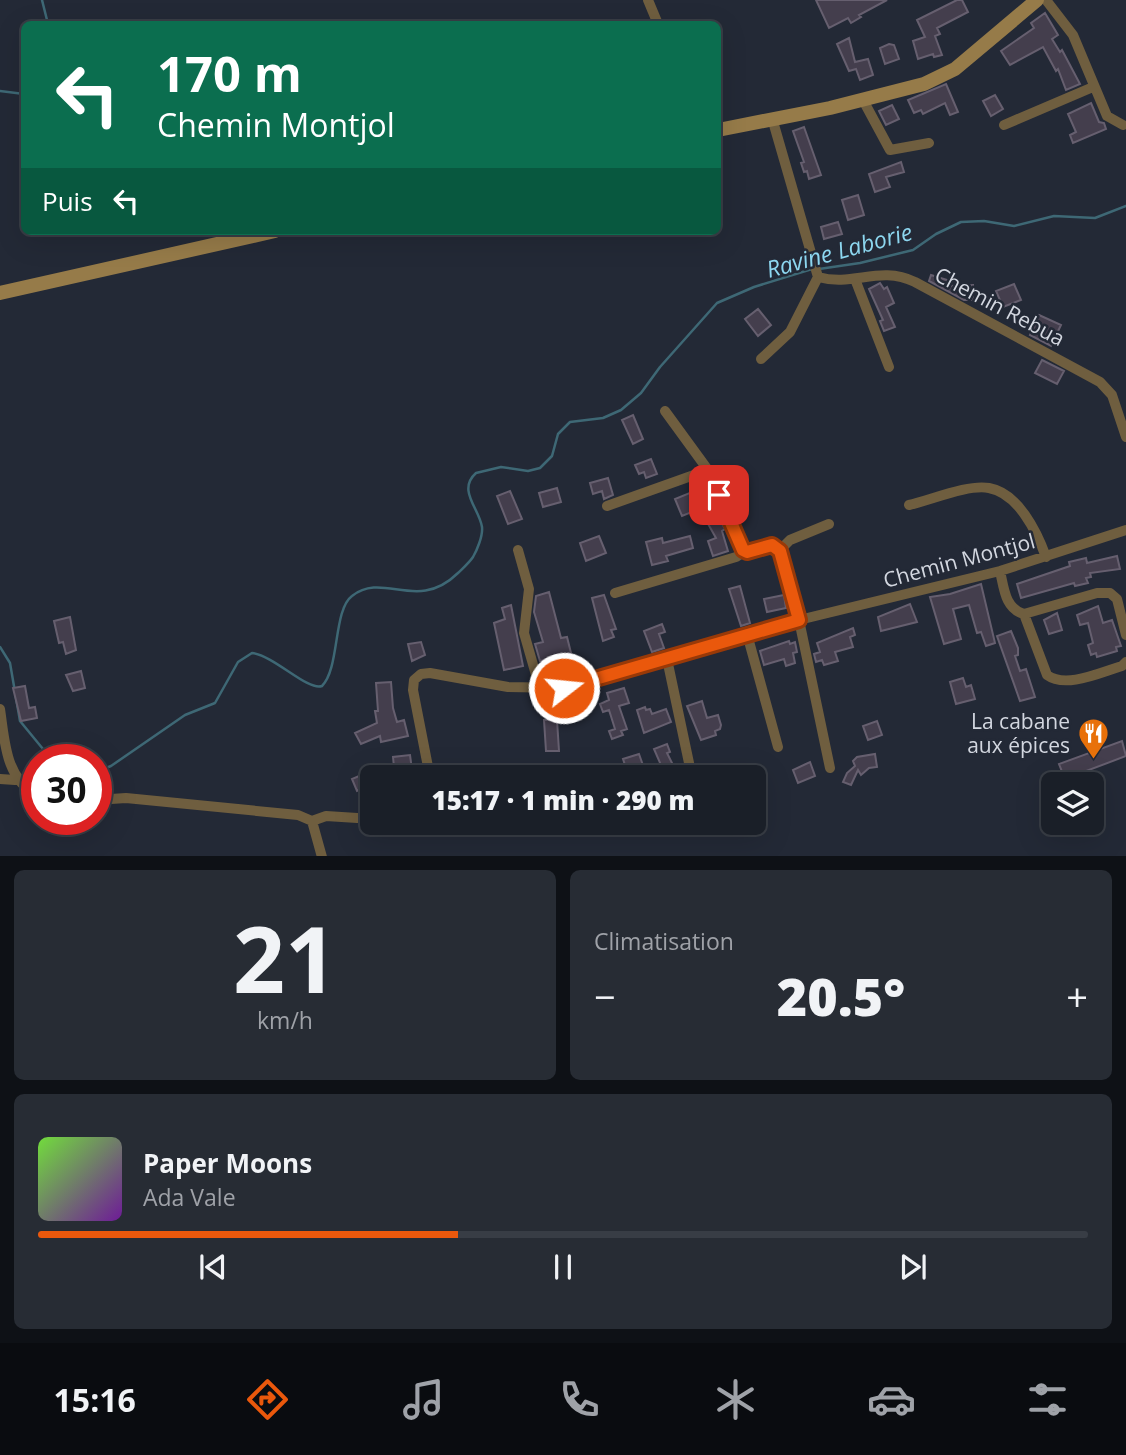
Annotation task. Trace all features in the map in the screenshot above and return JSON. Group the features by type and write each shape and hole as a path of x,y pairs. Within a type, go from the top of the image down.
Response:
{"street":[{"path":"648,0 657,21"},
{"path":"721,129 924,85 948,73 1037,0"},
{"path":"1046,0 1073,35 1107,116 1123,125"},
{"path":"1004,125 1093,87"},
{"path":"863,100 890,150 929,143"},
{"path":"761,359 790,332 817,275 772,118"},
{"path":"0,292 257,235"},
{"name":"Chemin Rebua","path":"817,275 839,282 890,273 903,276 1100,382 1112,395 1126,437"},
{"path":"855,279 889,367"},
{"path":"665,411 708,470 745,551"},
{"path":"607,506 708,470"},
{"path":"909,505 976,488 991,488 1004,494 1024,514 1039,537 1046,557"},
{"path":"780,551 790,540 829,524"},
{"name":"Chemin Montjol","path":"428,765 413,690 418,676 430,673 508,687 564,688 799,620 1000,571 1126,530"},
{"path":"615,593 741,555 745,551 775,546 780,551 799,620 830,768"},
{"path":"518,550 529,589 524,633 540,689"},
{"path":"1000,571 1008,602 1013,609 1024,614 1097,593 1110,593 1117,599 1126,635"},
{"path":"1024,614 1047,675 1053,679 1068,680 1122,666 1126,662"},
{"path":"747,634 778,747"},
{"path":"667,659 689,765"},
{"path":"0,709 5,744 15,780"},
{"path":"0,779 15,780 21,784"},
{"path":"112,799 259,810 298,815 312,821 326,816 360,818"},
{"path":"312,821 323,856"}],"building":[{"path":"816,0 887,0 859,15 861,17 851,23 848,18 829,28"},
{"path":"962,0 968,12 937,28 940,34 935,36 942,55 934,57 933,54 918,59 913,41 925,37 917,20"},
{"path":"1045,13 1058,35 1052,39 1060,52 1062,50 1080,84 1066,90 1058,69 1056,71 1043,47 1010,65 1001,51 1034,28 1031,23"},
{"path":"849,38 855,62 868,59 873,75 860,80 856,69 849,71 837,44"},
{"path":"894,45 899,59 885,64 880,48"},
{"path":"946,84 958,112 950,115 945,103 923,114 921,110 914,113 908,100"},
{"path":"995,95 1003,109 991,116 983,101"},
{"path":"1091,103 1099,122 1104,123 1106,129 1073,143 1070,135 1076,132 1068,114"},
{"path":"892,105 899,119 886,125 879,111"},
{"path":"804,127 821,175 809,179 801,163 804,162 793,131"},
{"path":"901,162 904,172 886,177 890,187 875,192 869,174"},
{"path":"858,195 864,215 848,220 842,200"},
{"path":"838,222 842,234 824,239 821,227"},
{"path":"931,275 950,281 948,286 973,285 973,300 964,300 929,281"},
{"path":"880,283 884,289 887,287 894,303 886,307 895,327 884,331 880,321 883,320 869,289"},
{"path":"1014,284 1021,300 1003,307 996,291"},
{"path":"758,309 771,325 758,336 745,319"},
{"path":"1039,315 1061,325 1051,346 1030,335"},
{"path":"1042,360 1064,371 1057,384 1035,373"},
{"path":"633,415 643,439 633,444 622,420"},
{"path":"651,459 657,474 646,478 644,472 639,474 635,465"},
{"path":"608,478 613,495 604,499 602,491 593,494 590,483"},
{"path":"557,488 561,502 543,507 539,493"},
{"path":"697,490 704,507 682,516 675,499"},
{"path":"510,491 522,519 508,524 497,496"},
{"path":"716,512 725,529 722,531 728,551 713,556 708,541 716,538 707,517"},
{"path":"599,536 606,553 586,561 580,543"},
{"path":"690,536 693,548 666,556 668,561 652,565 646,542 662,538 663,543"},
{"path":"1117,556 1120,569 1090,573 1091,577 1086,578 1088,583 1075,586 1074,583 1021,598 1017,584 1070,566 1069,562 1086,558 1087,563"},
{"path":"981,584 995,643 986,646 981,632 977,633 969,605 953,609 961,639 944,644 930,597"},
{"path":"740,586 750,623 741,626 729,589"},
{"path":"549,592 561,638 567,637 571,653 565,654 569,666 554,670 551,658 540,661 535,644 543,642 534,612 536,596"},
{"path":"604,595 616,629 611,630 614,637 603,641 592,598"},
{"path":"784,595 786,608 767,612 764,599"},
{"path":"910,604 917,622 881,631 878,617"},
{"path":"511,605 523,666 504,670 494,623 505,619 502,608"},
{"path":"1098,606 1103,623 1112,620 1121,646 1116,647 1117,651 1097,657 1096,653 1091,655 1088,645 1093,643 1088,623 1080,625 1077,615"},
{"path":"1057,613 1062,630 1049,634 1044,620"},
{"path":"70,617 76,650 66,654 63,642 59,643 54,621"},
{"path":"662,624 665,632 659,634 664,648 652,652 644,631"},
{"path":"853,628 855,635 850,637 853,647 835,652 838,661 824,665 822,660 816,662 814,654 820,652 817,643"},
{"path":"1011,631 1018,648 1018,655 1015,656 1020,671 1026,669 1035,697 1020,701 997,636"},
{"path":"789,641 790,644 795,642 795,663 786,666 784,659 764,665 760,651"},
{"path":"421,642 425,655 412,661 408,644"},
{"path":"81,671 85,688 73,691 66,675"},
{"path":"963,678 966,687 971,685 975,699 956,704 950,682"},
{"path":"391,682 397,722 404,720 408,736 381,742 380,736 361,744 355,733 377,723 376,683"},
{"path":"25,686 29,708 35,707 37,718 21,721 13,688"},
{"path":"624,688 629,703 619,706 627,729 621,731 623,735 612,739 609,731 615,729 609,710 603,712 600,704 609,700 607,693"},
{"path":"702,701 707,718 718,715 721,725 720,729 715,731 716,735 701,740 687,706"},
{"path":"645,707 646,710 650,709 652,714 666,709 671,722 644,733 637,710"},
{"path":"544,720 557,720 559,751 546,751"},
{"path":"877,721 882,735 868,740 863,726"},
{"name":"La cabane aux épices","path":"1122,741 1126,756 1084,772 1062,772 1059,764"},
{"path":"667,744 670,752 667,753 673,765 661,765 654,749"},
{"path":"639,754 643,765 625,765 623,759"},
{"path":"875,754 877,767 869,768 861,775 858,770 851,785 843,782 847,773 855,766 853,761 857,757"},
{"path":"410,755 411,765 394,765 393,757"},
{"path":"810,762 815,776 798,783 793,770"},
{"path":"360,776 360,790 357,791 352,779"}],"waterway":[{"path":"42,0 47,21"},
{"path":"0,91 21,94"},
{"name":"Ravine Laborie","path":"819,269 860,263 913,250 936,234 961,222 984,221 1014,226 1054,216 1095,218 1126,206"},
{"name":"Ravine Laborie","path":"112,765 185,715 215,703 238,662 252,653 271,660 308,683 322,686 332,666 342,613 352,596 364,589 376,587 429,590 458,573 471,559 478,547 482,531 468,486 476,473 501,467 528,471 540,468 552,456 558,434 570,422 603,418 621,410 641,393 660,367 717,303 754,287 812,269"},
{"name":"Ravine Laborie","path":"0,647 10,663 20,721 39,744"}],"place":[{"name":"La cabane aux épices","path":"1093,760"}],"route":[{"path":"564,688 799,620 780,551 772,545 747,552 743,550 719,495"}]}
